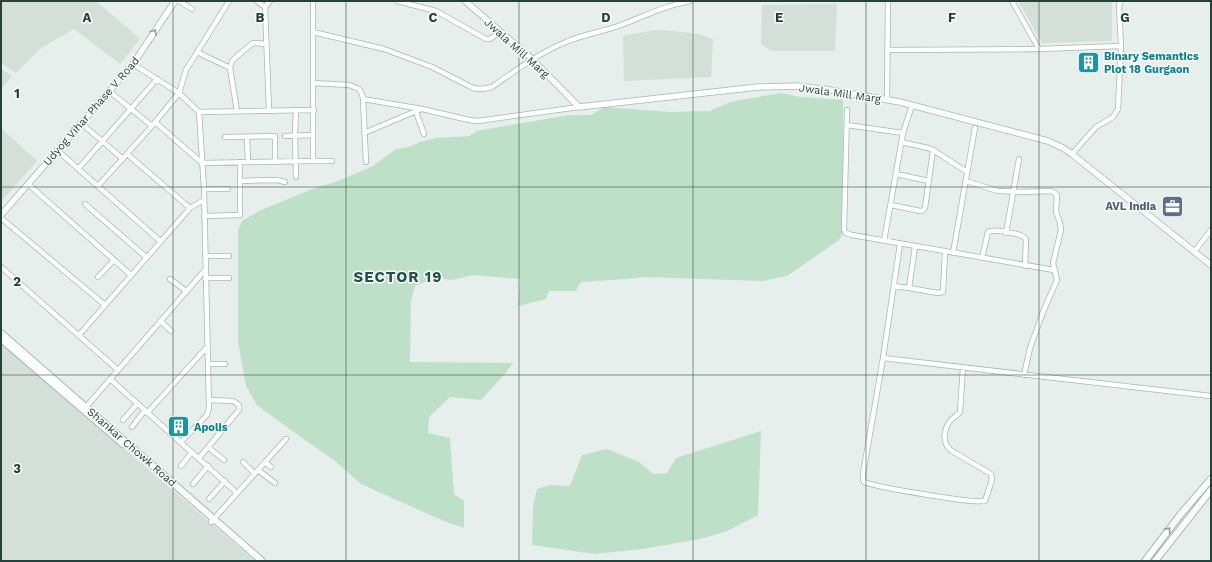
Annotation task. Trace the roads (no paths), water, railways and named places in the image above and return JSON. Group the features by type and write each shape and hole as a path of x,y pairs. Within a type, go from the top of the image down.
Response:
{"main road":[{"name":"Shankar Chowk Road","path":"1,333 86,407 256,561"},
{"name":"Shankar Chowk Road","path":"1,339 262,561"},
{"path":"1145,561 1180,515 1211,479"},
{"path":"1155,561 1211,490"}],"street":[{"name":"Udyog Vihar Phase V Road","path":"1,216 133,64 175,1"},
{"path":"179,1 192,9"},
{"path":"98,186 154,124 179,93 186,70 229,1"},
{"path":"257,1 265,7"},
{"path":"269,110 265,7 270,1"},
{"path":"313,1 314,161"},
{"path":"397,1 436,11 486,39 490,39 500,32"},
{"name":"Jwala Mill Marg","path":"465,1 532,59 579,107 668,96 778,86 824,89 887,99 1048,141 1072,154 1211,265"},
{"path":"313,32 384,49 432,67 473,88 486,89 492,87 532,59 571,40 622,25 660,8 691,1"},
{"path":"887,99 888,1"},
{"path":"1012,1 1038,49"},
{"path":"1072,154 1094,130 1113,117 1118,109 1120,94 1121,46 1119,9 1121,1"},
{"path":"237,111 230,68 232,61 249,46 257,43 266,44"},
{"path":"887,50 1038,49 1121,46"},
{"path":"197,52 230,68"},
{"path":"133,64 179,93 199,112 204,189 209,400 207,415 181,442"},
{"path":"78,169 157,78"},
{"path":"313,83 355,86 359,89 362,94 366,162"},
{"path":"109,92 130,109 154,124 202,163 332,161"},
{"path":"362,99 422,109 478,121 579,107"},
{"path":"884,241 903,132 912,105"},
{"path":"364,133 422,109"},
{"path":"296,110 296,177"},
{"path":"199,112 314,110"},
{"path":"847,110 844,230 848,234 915,247 1054,270"},
{"path":"416,112 424,134"},
{"path":"81,123 123,159"},
{"path":"847,125 903,132"},
{"path":"953,253 974,128"},
{"path":"285,136 295,134 313,135"},
{"path":"225,137 275,136 275,162"},
{"path":"247,137 248,162"},
{"path":"902,142 933,150 967,172"},
{"path":"57,150 160,241"},
{"path":"891,205 920,211 924,210 933,150"},
{"path":"127,154 190,208"},
{"path":"1006,233 1019,159"},
{"path":"204,216 240,215 240,162"},
{"path":"896,174 929,181"},
{"path":"240,181 277,180 285,182"},
{"path":"966,180 998,191 1055,192 1057,198 1056,212 1061,230 1054,259 1054,270 1057,274 1057,280 1043,312 1030,348 1024,375"},
{"path":"28,184 131,275"},
{"path":"204,189 228,189"},
{"path":"79,335 190,208 204,200"},
{"path":"85,204 146,257"},
{"path":"1,216 105,305"},
{"path":"1194,252 1211,230"},
{"path":"982,258 988,232 993,231 1021,235 1025,237 1026,241 1025,266"},
{"path":"900,244 883,358 863,474 864,482 952,499 984,501 992,480 991,474 952,451 947,447 946,442 945,432 950,422 960,412 963,367"},
{"path":"909,288 915,247"},
{"path":"894,286 938,293 943,292 946,252"},
{"path":"205,256 229,256"},
{"path":"98,277 114,260"},
{"path":"1,267 118,370"},
{"path":"86,407 205,270"},
{"path":"205,278 229,278"},
{"path":"170,279 186,291"},
{"path":"160,321 171,331"},
{"path":"132,427 207,347"},
{"path":"883,358 1211,396"},
{"path":"208,364 224,364"},
{"path":"110,379 237,493"},
{"path":"199,458 240,408 239,405 233,401 209,400"},
{"path":"124,420 137,404"},
{"path":"212,520 286,439"},
{"path":"208,447 224,460"},
{"path":"181,466 192,452"},
{"path":"242,462 275,484"},
{"path":"265,462 271,467"},
{"path":"193,484 208,466"},
{"path":"209,499 225,481"}],"place":[{"name":"Binary Semantics Plot 18 Gurgaon","path":"1089,62"},
{"name":"AVL India","path":"1172,206"},
{"name":"Apolis","path":"178,427"}],"district":[{"name":"SECTOR 19","path":"398,277"}]}
